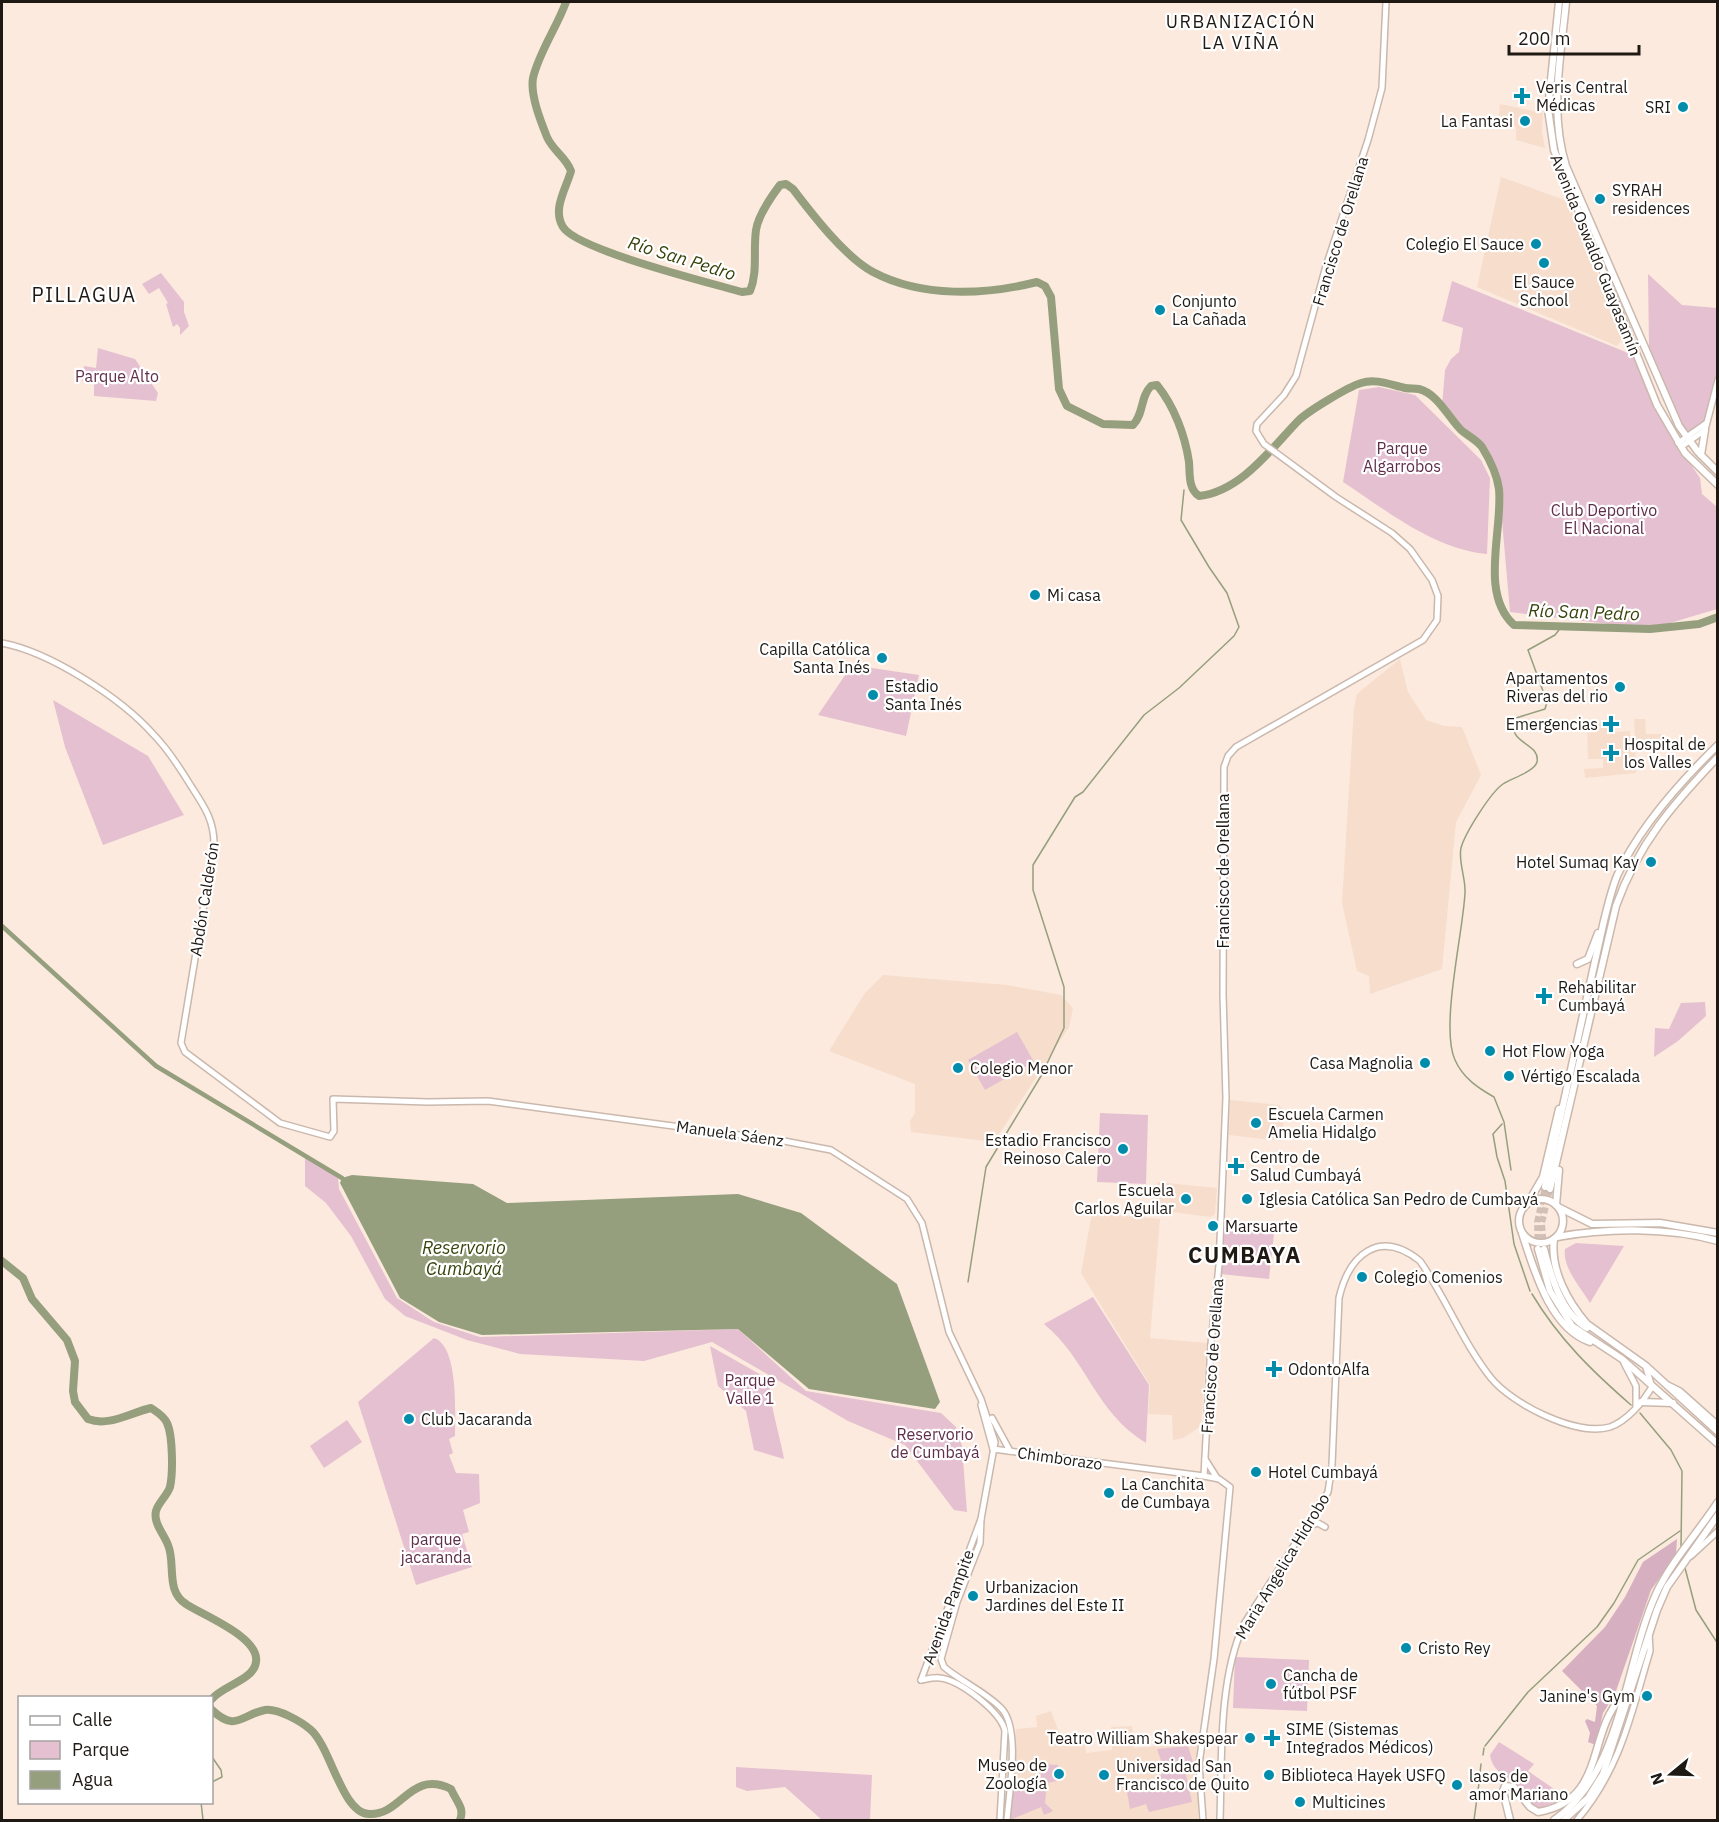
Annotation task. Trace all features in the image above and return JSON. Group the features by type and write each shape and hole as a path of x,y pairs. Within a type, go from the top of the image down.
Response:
{"main road":[{"name":"Avenida Oswaldo Guayasamín","path":"1559,2 1548,110 1554,150 1657,405 1680,445 1718,485"},
{"name":"Avenida Oswaldo Guayasamín","path":"1566,2 1556,104 1561,150 1667,402 1688,440 1718,472"},
{"path":"1701,455 1705,427"},
{"path":"1575,1092 1548,1188 1603,925 1615,883 1630,852 1650,822 1718,744"},
{"path":"1718,757 1655,827 1626,880 1616,906 1557,1180 1557,1206 1563,1219 1555,1238 1554,1263 1569,1299 1587,1324 1646,1366 1718,1432"},
{"path":"1577,964 1588,959 1603,925"},
{"path":"1569,1080 1557,1116 1543,1177 1518,1217 1528,1254 1558,1316 1568,1329 1582,1340 1599,1346"},
{"path":"1527,1203 1539,1198 1592,1224 1660,1223 1718,1233"},
{"path":"1522,1233 1527,1239 1540,1244 1555,1238 1584,1232 1661,1231 1718,1241"},
{"path":"1604,1337 1583,1326 1569,1310 1541,1249 1547,1283 1562,1313 1572,1326 1599,1346 1622,1359 1718,1444"},
{"path":"1637,1405 1673,1403"},
{"path":"1564,1821 1580,1807 1596,1786 1630,1707 1649,1632 1667,1587 1718,1502"},
{"path":"1554,1821 1574,1804 1598,1770 1657,1592 1718,1515"},
{"path":"1510,1821 1503,1791 1505,1786 1514,1787 1537,1812 1561,1805 1576,1793 1594,1762 1611,1710 1623,1695"}],"street":[{"name":"Francisco de Orellana","path":"1204,1476 1219,1264 1227,1098 1222,855 1226,761 1236,747 1419,643 1434,628 1438,612 1438,596 1432,580 1403,541 1336,497 1265,444 1258,436 1257,424 1284,395 1296,376 1326,266 1378,108 1384,66 1386,2"},
{"path":"1680,445 1705,427 1718,380"},
{"name":"Abdón Calderón","path":"2,643 13,645 53,663 119,704 153,734 190,783 212,820 214,844 181,1031 182,1048 280,1123 330,1137 334,1131 333,1099"},
{"name":"Manuela Sáenz","path":"333,1099 488,1101 748,1135 831,1150 907,1199 917,1212 949,1332 990,1420 995,1442 993,1449"},
{"name":"Maria Angelica Hidrobo","path":"1220,1821 1225,1718 1235,1642 1244,1624 1308,1527 1330,1484 1339,1298 1343,1279 1351,1264 1369,1250 1390,1246 1399,1248 1420,1261 1491,1377 1512,1398 1541,1414 1591,1428 1614,1425 1629,1415 1652,1387"},
{"path":"1622,1359 1636,1386 1637,1405"},
{"path":"1646,1366 1652,1387"},
{"path":"1664,1383 1680,1391 1718,1425"},
{"name":"Manuela Sáenz","path":"977,1391 993,1449"},
{"path":"981,1399 1010,1451"},
{"name":"Chimborazo","path":"993,1449 1217,1478 1230,1487 1214,1659 1199,1764 1203,1821"},
{"name":"Avenida Pampite","path":"993,1449 981,1519 980,1544 957,1602 941,1655 944,1667 999,1706 1009,1719 1012,1733 1007,1821"},
{"path":"1205,1454 1209,1468 1217,1478"},
{"name":"Avenida Pampite","path":"981,1519 921,1680 940,1678 956,1684 989,1707 1004,1725 1000,1821"},
{"path":"1308,1527 1316,1523 1325,1527"},
{"path":"1683,1559 1707,1544 1718,1531"},
{"path":"931,1653 941,1655"},
{"path":"956,1684 959,1678"},
{"path":"1577,1821 1597,1797 1616,1761 1630,1707"}],"shaded area":[{"name":"La Fantasi","path":"1500,104 1543,113 1542,132 1545,148 1516,140 1516,127 1499,115"},
{"name":"Colegio El Sauce","path":"1501,177 1567,201 1624,337 1617,346 1477,287"},
{"path":"1400,659 1408,692 1426,720 1444,726 1462,727 1481,775 1456,822 1442,969 1370,994 1369,976 1357,971 1342,903 1354,708 1357,694"},
{"name":"Hospital de los Valles","path":"1634,719 1645,719 1646,734 1661,734 1662,745 1635,747 1636,773 1585,778 1584,769 1603,768 1603,759 1588,759 1587,723 1614,722 1614,732 1630,731 1630,737 1635,737"},
{"name":"Colegio Menor","path":"883,975 1007,985 1061,995 1073,1008 1069,1027 994,1142 911,1132 910,1121 915,1113 915,1084 829,1051 865,993"},
{"name":"Escuela Carmen Amelia Hidalgo","path":"1230,1100 1279,1105 1285,1111 1281,1141 1229,1135"},
{"name":"Escuela Carlos Aguilar","path":"1157,1182 1217,1188 1215,1214 1211,1217 1156,1210"},
{"path":"1092,1213 1160,1219 1150,1338 1207,1343 1201,1426 1183,1438 1173,1440 1172,1415 1148,1414 1150,1385 1081,1273"},
{"path":"1677,1539 1676,1555 1651,1590 1615,1694 1603,1713 1596,1745 1588,1742 1590,1733 1585,1721 1587,1719 1595,1722 1597,1706 1562,1671 1605,1627 1625,1597 1643,1562"},
{"name":"Universidad San Francisco de Quito","path":"1051,1711 1060,1735 1061,1746 1085,1744 1086,1753 1112,1750 1111,1727 1132,1726 1134,1748 1198,1742 1198,1820 1009,1820 1016,1729 1037,1727 1036,1716"}],"green space":[{"path":"161,273 184,302 184,312 189,326 180,335 180,328 177,324 173,327 166,304 168,303 159,288 149,294 142,284"},
{"path":"1648,274 1682,305 1717,308 1717,381 1705,423 1686,437 1649,348"},
{"name":"Club Deportivo El Nacional","path":"1452,281 1633,355 1667,430 1700,478 1702,494 1717,507 1717,609 1650,629 1510,612 1499,486 1492,464 1480,444 1460,429 1442,406 1445,370 1451,359 1459,352 1463,328 1442,321"},
{"name":"Parque Alto","path":"98,348 135,359 158,393 156,401 94,396 94,383 82,381 84,366 96,368"},
{"name":"Parque Algarrobos","path":"1379,387 1415,395 1481,460 1490,478 1487,554 1467,551 1430,537 1343,482 1359,390"},
{"name":"Estadio Santa Inés","path":"852,665 919,675 906,736 818,715"},
{"path":"53,700 148,756 184,815 103,845 65,747"},
{"path":"1705,1002 1706,1016 1678,1041 1654,1057 1655,1028 1669,1029 1681,1003"},
{"path":"1017,1032 1034,1062 985,1090 968,1060"},
{"name":"Estadio Francisco Reinoso Calero","path":"1100,1113 1148,1115 1146,1184 1097,1182"},
{"name":"Reservorio de Cumbayá","path":"305,1158 338,1178 339,1189 397,1298 434,1322 480,1337 738,1329 806,1391 941,1413 956,1427 962,1446 967,1512 954,1510 905,1445 848,1421 712,1342 644,1361 520,1354 467,1340 405,1316 385,1299 351,1236 326,1203 305,1186"},
{"path":"1225,1228 1274,1234 1269,1279 1220,1274"},
{"path":"1576,1243 1624,1246 1590,1303 1566,1263 1565,1249"},
{"path":"1093,1297 1149,1385 1146,1443 1114,1416 1071,1353 1044,1324"},
{"name":"Club Jacaranda","path":"434,1338 442,1344 448,1354 454,1382 455,1436 449,1439 453,1453 449,1455 456,1473 479,1474 480,1503 463,1510 469,1532 462,1534 472,1567 416,1585 358,1402"},
{"name":"Parque Valle 1","path":"710,1346 770,1380 772,1407 784,1459 754,1450 746,1411 718,1386"},
{"path":"347,1420 362,1442 324,1468 310,1446"},
{"name":"Cancha de fútbol PSF","path":"1235,1657 1309,1660 1307,1711 1233,1708"},
{"path":"1499,1742 1534,1764 1528,1771 1567,1798 1536,1810 1517,1786 1493,1765 1490,1755"},
{"path":"1188,1746 1193,1762 1164,1769 1157,1749"},
{"path":"1041,1764 1058,1765 1057,1781 1047,1783 1045,1803 1053,1811 1044,1815 1041,1807 1010,1820 1012,1789 1040,1791"},
{"path":"1184,1766 1192,1802 1149,1812 1146,1804 1130,1809 1127,1792 1130,1786 1142,1782 1144,1787 1154,1792 1164,1787 1160,1776 1164,1772"},
{"path":"736,1767 872,1775 870,1820 822,1820 785,1787 747,1791 736,1787"}],"water":[{"name":"Reservorio Cumbayá","path":"352,1175 473,1184 507,1203 738,1194 801,1213 897,1284 940,1402 935,1409 809,1389 738,1329 482,1335 439,1322 400,1298 340,1183 342,1178"}],"waterway":[{"name":"Río San Pedro","path":"566,2 539,59 532,85 547,137 571,171 561,199 559,213 563,227 573,236 593,246 646,265 742,292 750,291 755,269 755,238 759,219 776,190 780,185 786,184 793,189 851,256 873,272 892,280 912,286 954,292 996,290 1037,282 1045,286 1051,297 1059,389 1067,406 1103,424 1133,425 1139,416 1145,395 1151,386 1157,385 1169,402 1182,431 1189,462 1191,485 1199,496 1228,486 1242,477 1266,456 1298,421 1355,385 1372,381 1419,389 1432,396 1461,430 1480,445 1493,467 1499,489 1495,561 1497,596 1503,612 1514,625 1650,629 1699,624 1718,617"},
{"path":"968,1282 986,1167 1041,1076 1064,1028 1064,987 1033,890 1033,865 1075,797 1083,792 1144,715 1179,688 1234,636 1239,627 1227,593 1181,520 1184,490"},
{"path":"1511,1170 1504,1122 1494,1097 1462,1072 1455,1060 1451,1045 1451,1003 1465,893 1460,853 1479,813 1492,795 1503,784 1527,772 1537,762 1534,750 1518,738 1514,727 1516,718 1545,709 1547,702 1528,650 1555,635 1562,626"},
{"path":"2,926 156,1066 342,1178"},
{"path":"1502,1124 1493,1134 1497,1157 1505,1181 1514,1244 1530,1291"},
{"path":"2,1261 23,1278 32,1299 67,1340 75,1361 73,1391 75,1402 88,1419 111,1420 151,1408 167,1423 171,1446 171,1481 169,1490 155,1515 170,1552 175,1592 186,1604 240,1636 255,1653 256,1662 250,1674 213,1698"},
{"path":"1532,1294 1553,1326 1577,1354 1631,1405"},
{"path":"1640,1413 1671,1450 1682,1471 1681,1549"},
{"path":"1485,1746 1528,1692 1597,1627 1614,1603 1638,1560 1680,1531"},
{"path":"1685,1568 1696,1610 1718,1644"},
{"path":"213,1711 220,1717 233,1721 270,1710 283,1713 302,1723 318,1739 344,1792 360,1811 369,1814 380,1813 416,1789 437,1784 451,1789 461,1808 460,1820"},
{"path":"1483,1755 1484,1748"},
{"path":"213,1758 221,1770 222,1777 213,1782"},
{"path":"1480,1773 1481,1764"},
{"path":"1474,1820 1480,1776"},
{"path":"201,1804 203,1820"}],"tunnel":[{"path":"1538,1249 1537,1222 1545,1187"},
{"path":"1544,1249 1542,1223 1550,1189"}],"place":[{"name":"Veris Central Médicas","path":"1522,96"},
{"name":"SRI","path":"1683,107"},
{"name":"La Fantasi","path":"1525,121"},
{"name":"SYRAH residences","path":"1600,199"},
{"name":"Colegio El Sauce","path":"1536,244"},
{"name":"El Sauce School","path":"1544,263"},
{"name":"Conjunto La Cañada","path":"1160,310"},
{"name":"Mi casa","path":"1035,595"},
{"name":"Capilla Católica Santa Inés","path":"882,658"},
{"name":"Apartamentos Riveras del rio","path":"1620,687"},
{"name":"Estadio Santa Inés","path":"873,695"},
{"name":"Emergencias","path":"1611,724"},
{"name":"Hospital de los Valles","path":"1611,753"},
{"name":"Hotel Sumaq Kay","path":"1651,862"},
{"name":"Rehabilitar Cumbayá","path":"1544,996"},
{"name":"Hot Flow Yoga","path":"1490,1051"},
{"name":"Casa Magnolia","path":"1425,1063"},
{"name":"Colegio Menor","path":"958,1068"},
{"name":"Vértigo Escalada","path":"1509,1076"},
{"name":"Escuela Carmen Amelia Hidalgo","path":"1256,1123"},
{"name":"Estadio Francisco Reinoso Calero","path":"1123,1149"},
{"name":"Centro de Salud Cumbayá","path":"1236,1166"},
{"name":"Escuela Carlos Aguilar","path":"1186,1199"},
{"name":"Iglesia Católica San Pedro de Cumbayá","path":"1247,1199"},
{"name":"Marsuarte","path":"1213,1226"},
{"name":"Colegio Comenios","path":"1362,1277"},
{"name":"OdontoAlfa","path":"1274,1369"},
{"name":"Club Jacaranda","path":"409,1419"},
{"name":"Hotel Cumbayá","path":"1256,1472"},
{"name":"La Canchita de Cumbaya","path":"1109,1493"},
{"name":"Urbanizacion Jardines del Este II","path":"973,1596"},
{"name":"Cristo Rey","path":"1406,1648"},
{"name":"Cancha de fútbol PSF","path":"1271,1684"},
{"name":"Janine's Gym","path":"1647,1696"},
{"name":"Teatro William Shakespear","path":"1250,1738"},
{"name":"SIME (Sistemas Integrados Médicos)","path":"1272,1738"},
{"name":"Museo de Zoología","path":"1059,1774"},
{"name":"Universidad San Francisco de Quito","path":"1104,1775"},
{"name":"Biblioteca Hayek USFQ","path":"1269,1775"},
{"name":"lasos de amor Mariano","path":"1457,1785"},
{"name":"Multicines","path":"1300,1802"}],"district":[{"name":"URBANIZACIÓN LA VIÑA","path":"1241,31"},
{"name":"PILLAGUA","path":"84,294"},
{"name":"CUMBAYA","path":"1245,1254"}],"park label":[{"name":"parque jacaranda","path":"436,1548"}]}
